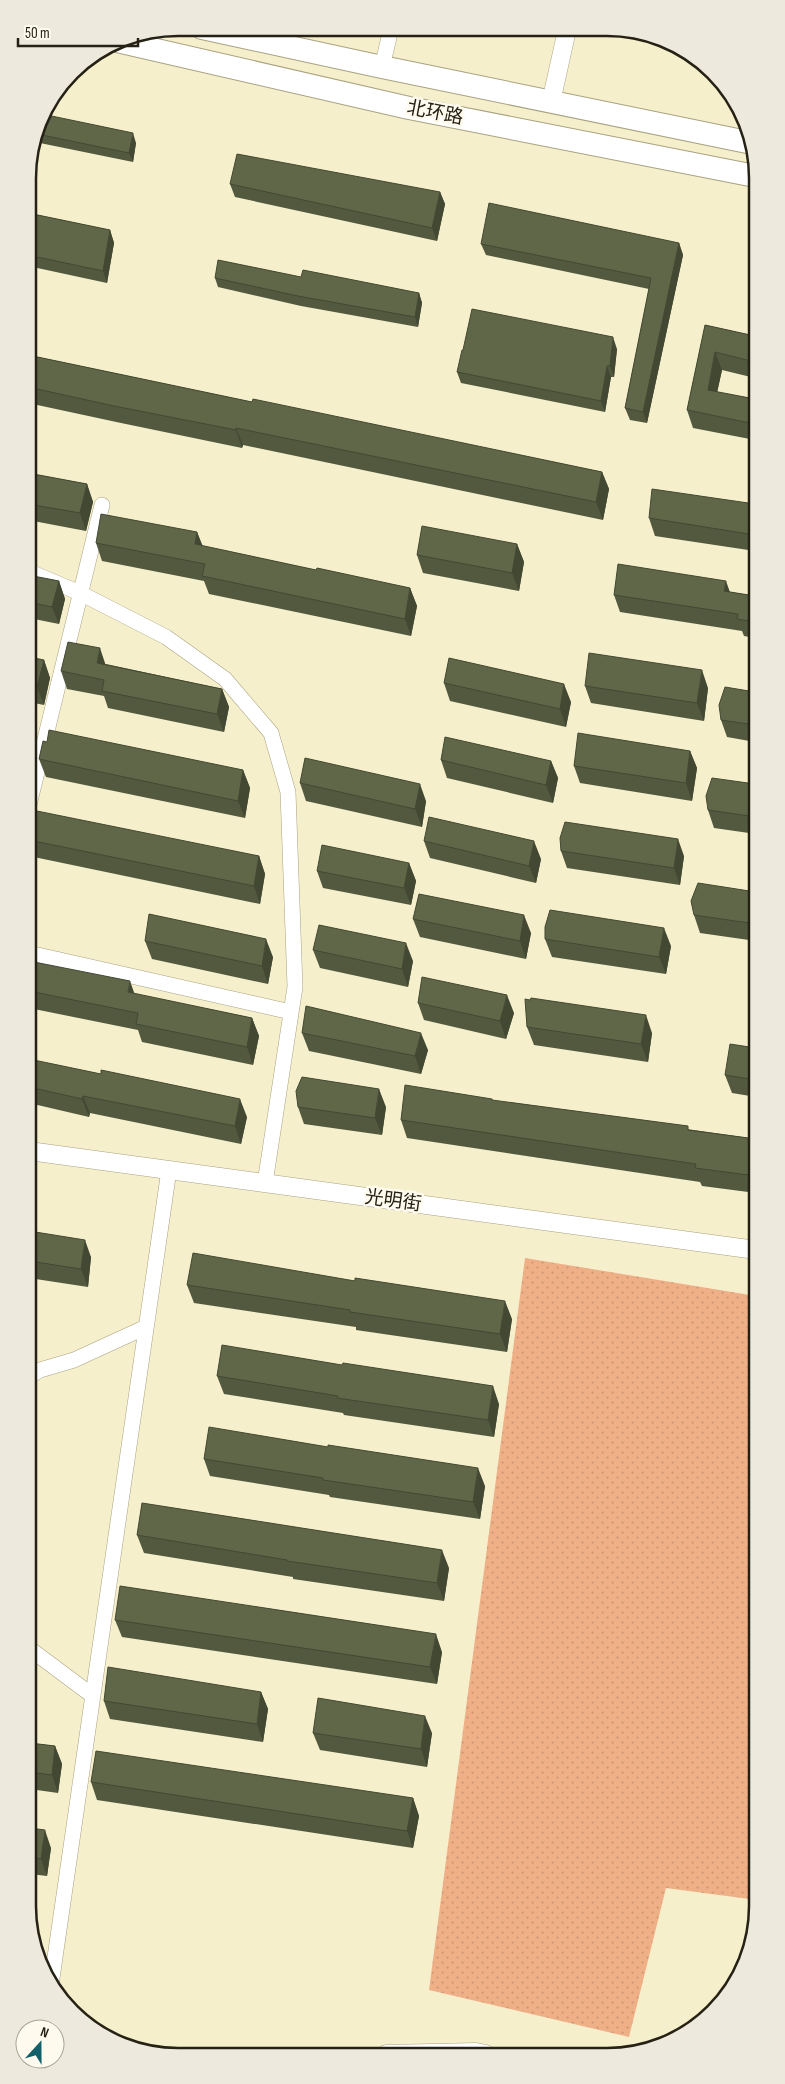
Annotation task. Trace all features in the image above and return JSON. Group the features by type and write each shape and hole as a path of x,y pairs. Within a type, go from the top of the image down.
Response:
{"main road":[{"name":"北环路","path":"239,36 743,141"},
{"name":"北环路","path":"132,44 409,108 749,175"}],"street":[{"path":"382,67 389,36"},
{"path":"551,102 566,36"},
{"path":"37,774 102,505"},
{"path":"37,575 80,593 166,637 225,679 271,733 288,792 295,987 265,1183"},
{"path":"37,955 291,1012"},
{"name":"光明街","path":"36,1152 748,1249"},
{"path":"53,1972 169,1170"},
{"path":"36,1372 74,1360 146,1327"},
{"path":"36,1653 93,1696"}],"shaded area":[{"path":"525,1258 748,1295 748,1899 666,1888 629,2037 429,1990"}],"building":[{"path":"51,116 133,133 129,153 43,135"},
{"path":"237,154 440,192 432,228 230,184"},
{"path":"489,203 679,243 643,412 625,408 651,278 481,244"},
{"path":"37,215 110,230 103,271 37,257"},
{"path":"218,260 301,277 303,270 419,293 415,317 298,296 215,278"},
{"path":"472,309 613,337 610,366 607,366 601,401 457,372"},
{"path":"705,325 749,335 749,360 715,352 708,390 749,398 749,423 687,410"},
{"path":"37,357 252,402 253,399 602,472 596,502 236,428 236,430 37,389"},
{"path":"37,475 87,484 80,513 37,506"},
{"path":"652,489 749,503 749,534 649,518"},
{"path":"101,514 197,532 195,544 410,588 405,619 202,576 205,564 96,543"},
{"path":"422,526 517,544 512,573 417,555"},
{"path":"618,564 726,581 724,591 749,595 749,621 737,619 738,614 614,595"},
{"path":"37,577 59,581 52,607 37,604"},
{"path":"68,642 100,648 97,663 222,689 217,714 102,691 104,680 61,671"},
{"path":"589,653 702,670 697,703 585,686"},
{"path":"449,658 564,684 560,709 444,683"},
{"path":"37,659 44,660 37,687"},
{"path":"725,687 749,691 749,724 721,720 719,705"},
{"path":"49,730 243,770 238,801 39,759 43,741 47,742"},
{"path":"578,733 690,751 686,783 574,766"},
{"path":"445,737 551,761 546,785 441,760"},
{"path":"305,758 420,784 415,809 300,783"},
{"path":"712,778 749,783 749,816 708,810 706,796"},
{"path":"37,811 259,856 254,886 37,842"},
{"path":"429,817 534,841 529,866 424,841"},
{"path":"565,822 678,839 674,868 561,851 560,838"},
{"path":"322,845 409,863 404,888 317,871"},
{"path":"698,883 749,891 749,923 694,915 691,901"},
{"path":"419,894 524,915 520,941 413,919"},
{"path":"550,910 664,928 659,957 545,939 545,927"},
{"path":"149,914 266,939 262,966 145,941"},
{"path":"319,925 406,943 402,969 313,950"},
{"path":"37,962 130,981 128,992 252,1018 247,1047 136,1024 138,1013 37,993"},
{"path":"422,977 507,995 500,1021 418,1003"},
{"path":"531,998 646,1015 641,1044 527,1027 525,999 530,1000"},
{"path":"306,1006 421,1033 415,1056 302,1033"},
{"path":"730,1044 749,1047 748,1079 725,1075"},
{"path":"36,1061 101,1074 101,1070 240,1099 235,1126 83,1096 82,1099 36,1089"},
{"path":"302,1077 379,1089 375,1118 298,1107 296,1091"},
{"path":"405,1085 492,1100 688,1126 688,1130 748,1138 748,1175 695,1168 696,1164 401,1120"},
{"path":"36,1232 85,1240 81,1269 36,1262"},
{"path":"193,1253 355,1281 355,1278 505,1301 500,1334 187,1285"},
{"path":"222,1345 342,1365 343,1363 493,1386 488,1420 337,1398 338,1396 217,1376"},
{"path":"209,1427 328,1447 328,1445 478,1468 473,1502 323,1480 323,1478 204,1459"},
{"path":"142,1503 442,1550 437,1583 287,1561 137,1535"},
{"path":"120,1586 436,1634 430,1667 115,1620"},
{"path":"108,1667 261,1692 257,1724 104,1701"},
{"path":"318,1698 425,1716 421,1749 313,1733"},
{"path":"36,1744 55,1746 52,1775 36,1773"},
{"path":"96,1751 413,1798 407,1831 91,1782"},
{"path":"36,1829 45,1830 41,1859 36,1858"}]}
